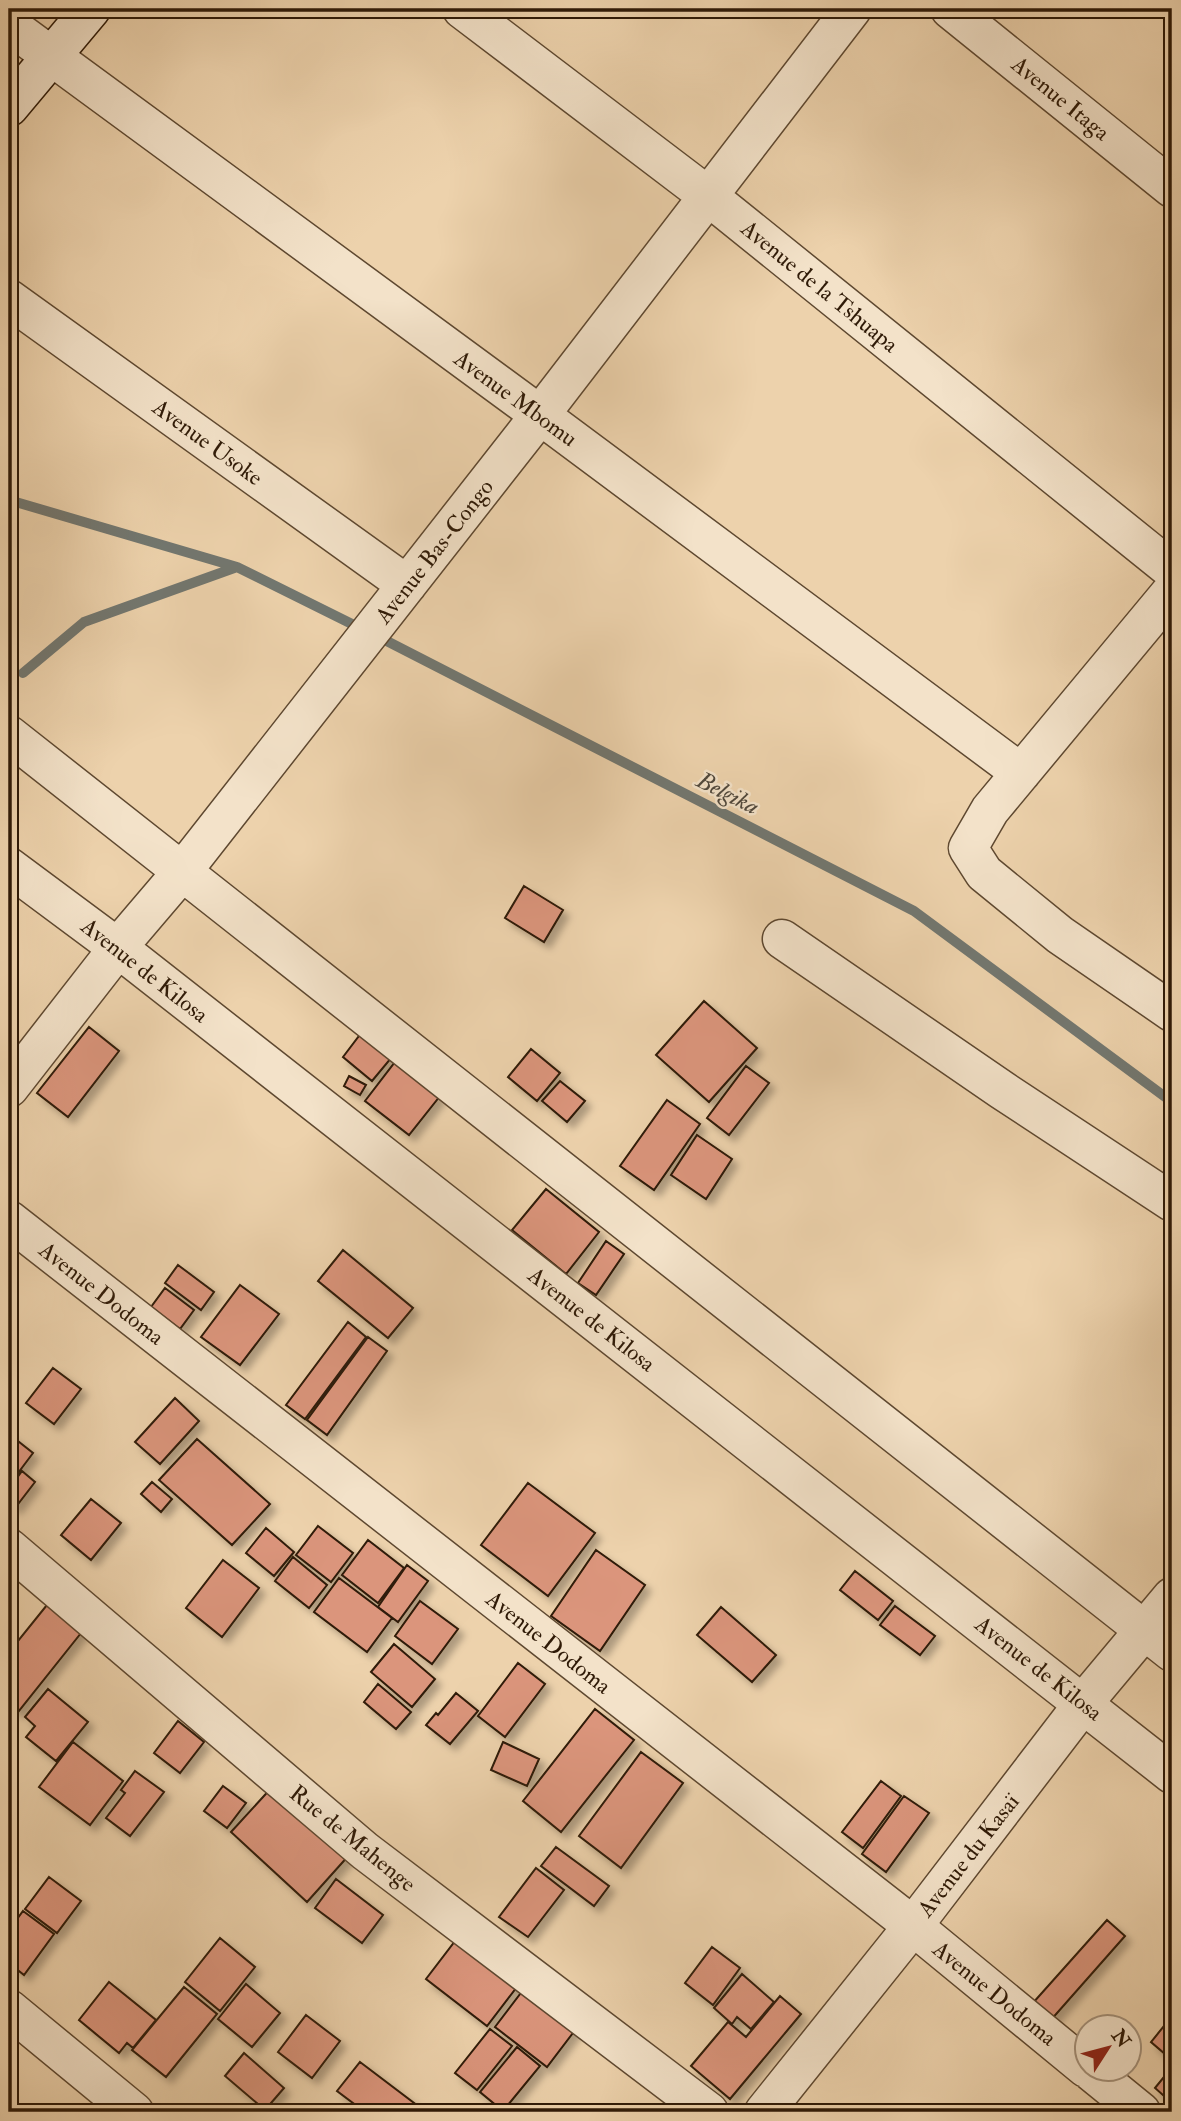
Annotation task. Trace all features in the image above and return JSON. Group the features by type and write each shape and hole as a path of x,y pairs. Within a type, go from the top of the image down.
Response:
{"street":[{"path":"9,107 91,9"},
{"name":"Avenue de la Tshuapa","path":"462,9 708,196 1172,570"},
{"name":"Avenue Bas-Congo","path":"9,1087 118,948 181,873 540,415 852,9"},
{"name":"Avenue Itaga","path":"950,9 1172,188"},
{"name":"Avenue Mbomu","path":"9,25 1021,773"},
{"name":"Avenue Usoke","path":"9,299 400,593"},
{"path":"1172,591 990,810 968,848 984,873 1060,935 1172,1012"},
{"path":"9,735 1159,1642"},
{"name":"Avenue de Kilosa","path":"9,867 118,948 1172,1774"},
{"path":"782,939 1002,1090 1172,1202"},
{"name":"Avenue Dodoma","path":"9,1220 913,1926 1072,2056"},
{"name":"Rue de Mahenge","path":"9,1548 365,1851 709,2112"},
{"name":"Avenue du Kasaï","path":"764,2112 913,1926 1084,1704 1159,1642 1172,1597"},
{"path":"9,2009 134,2112"},
{"name":"Avenue Dodoma","path":"1104,2082 1141,2112"}],"building":[{"path":"524,886 563,910 544,942 505,918"},
{"path":"704,1001 757,1048 709,1102 656,1055"},
{"path":"89,1027 119,1051 68,1117 37,1093"},
{"path":"362,1032 392,1057 372,1081 343,1057"},
{"path":"531,1049 560,1073 537,1101 508,1077"},
{"path":"395,1062 440,1096 409,1135 365,1101"},
{"path":"746,1066 769,1083 729,1135 707,1118"},
{"path":"349,1076 366,1085 360,1095 344,1086"},
{"path":"560,1081 585,1101 567,1122 542,1101"},
{"path":"667,1100 700,1124 654,1190 620,1166"},
{"path":"697,1135 732,1159 706,1199 671,1175"},
{"path":"546,1189 599,1232 566,1274 512,1230"},
{"path":"606,1241 624,1254 596,1295 578,1283"},
{"path":"343,1250 413,1308 388,1338 318,1281"},
{"path":"178,1265 214,1292 201,1310 165,1283"},
{"path":"240,1285 279,1314 240,1365 201,1337"},
{"path":"165,1288 194,1310 180,1329 151,1307"},
{"path":"348,1322 366,1337 305,1419 286,1405"},
{"path":"368,1337 387,1351 327,1435 307,1420"},
{"path":"53,1368 81,1389 54,1424 26,1403"},
{"path":"175,1398 199,1421 160,1464 135,1442"},
{"path":"9,1434 33,1453 9,1485"},
{"path":"197,1439 270,1504 232,1545 159,1480"},
{"path":"22,1471 35,1482 15,1508 9,1503 9,1489"},
{"path":"152,1482 172,1499 161,1512 141,1494"},
{"path":"528,1483 595,1533 548,1596 481,1545"},
{"path":"91,1499 121,1523 91,1560 61,1535"},
{"path":"318,1526 353,1553 331,1582 296,1555"},
{"path":"266,1528 294,1552 274,1576 246,1553"},
{"path":"368,1540 404,1568 378,1603 342,1575"},
{"path":"596,1550 645,1585 600,1651 551,1616"},
{"path":"293,1557 327,1585 309,1608 275,1581"},
{"path":"223,1560 259,1588 222,1637 186,1608"},
{"path":"407,1565 428,1581 398,1622 378,1607"},
{"path":"855,1571 893,1601 878,1620 840,1590"},
{"path":"339,1578 392,1618 367,1652 314,1612"},
{"path":"55,1595 89,1623 18,1712 9,1705 9,1652"},
{"path":"420,1601 458,1629 432,1664 395,1636"},
{"path":"895,1606 935,1636 920,1655 880,1625"},
{"path":"721,1607 776,1655 752,1682 697,1635"},
{"path":"394,1644 435,1679 412,1707 371,1672"},
{"path":"518,1663 545,1684 505,1737 478,1716"},
{"path":"378,1684 411,1712 396,1729 364,1702"},
{"path":"48,1689 88,1722 56,1761 26,1737 35,1726 25,1717"},
{"path":"456,1693 478,1711 450,1744 426,1725"},
{"path":"595,1709 634,1740 561,1832 523,1801"},
{"path":"178,1721 204,1742 180,1773 154,1753"},
{"path":"73,1742 123,1781 90,1825 39,1787"},
{"path":"503,1742 539,1759 527,1786 491,1770"},
{"path":"641,1752 683,1783 621,1868 579,1836"},
{"path":"135,1771 164,1792 130,1836 106,1818 125,1793 121,1790"},
{"path":"881,1781 901,1796 863,1848 842,1832"},
{"path":"274,1785 350,1854 307,1902 231,1832"},
{"path":"223,1786 246,1803 227,1828 204,1811"},
{"path":"904,1796 929,1813 886,1872 862,1854"},
{"path":"556,1847 609,1886 594,1906 541,1866"},
{"path":"536,1868 564,1890 528,1937 499,1917"},
{"path":"49,1877 81,1901 57,1933 25,1909"},
{"path":"336,1879 383,1915 362,1943 315,1908"},
{"path":"23,1911 54,1934 24,1975 9,1963 9,1930"},
{"path":"1107,1920 1125,1936 1050,2021 1032,2004"},
{"path":"462,1932 523,1979 487,2026 426,1979"},
{"path":"220,1938 255,1967 220,2011 185,1982"},
{"path":"712,1947 740,1968 713,2005 685,1983"},
{"path":"742,1974 774,2002 751,2029 737,2017 732,2024 714,2008"},
{"path":"530,1981 582,2021 547,2067 495,2027"},
{"path":"109,1982 156,2020 133,2048 127,2043 119,2053 79,2020"},
{"path":"246,1984 280,2013 252,2047 218,2019"},
{"path":"184,1987 217,2014 166,2077 132,2050"},
{"path":"780,1996 801,2014 730,2099 691,2066 728,2022 746,2037"},
{"path":"306,2015 340,2041 312,2078 278,2052"},
{"path":"1172,2016 1172,2060 1151,2042"},
{"path":"490,2029 512,2046 477,2090 455,2073"},
{"path":"517,2047 540,2066 503,2111 480,2092"},
{"path":"244,2053 284,2088 265,2110 225,2076"},
{"path":"360,2062 418,2106 414,2112 365,2112 337,2091"},
{"path":"1172,2067 1172,2103 1155,2088"}],"waterway":[{"path":"9,500 237,567 362,629"},
{"path":"23,673 84,622 237,567"},
{"name":"Belgika","path":"377,636 914,911 1172,1102"}]}
